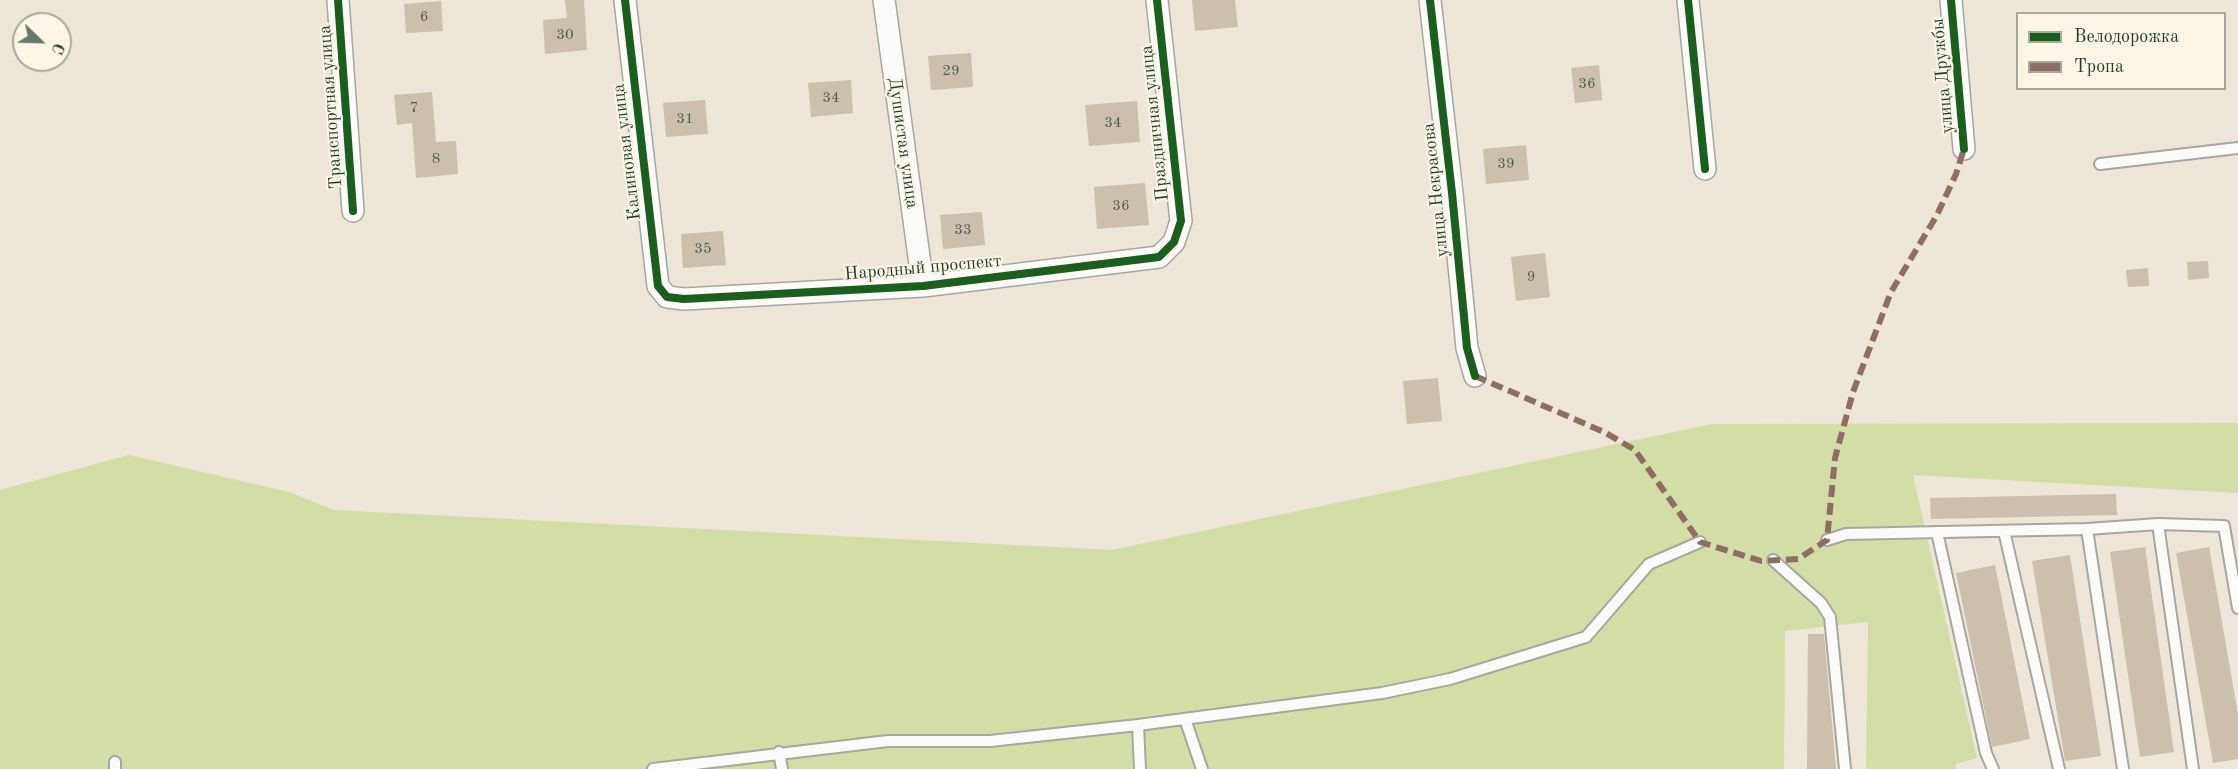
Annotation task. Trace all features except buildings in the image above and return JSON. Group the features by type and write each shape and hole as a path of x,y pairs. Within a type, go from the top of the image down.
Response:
{"street":[{"name":"Транспортная улица","path":"338,0 353,211"},
{"name":"Калиновая улица","path":"625,0 658,286 668,297"},
{"name":"Душистая улица","path":"884,0 923,286"},
{"name":"Праздничная улица","path":"1157,0 1180,221 1174,242"},
{"name":"улица Некрасова","path":"1430,0 1467,348 1475,376"},
{"path":"1688,0 1705,169"},
{"name":"улица Дружбы","path":"1951,0 1964,149"},
{"name":"Народный проспект","path":"668,297 684,299 923,286 1159,257 1174,242"}],"lane":[{"path":"2100,164 2238,148"},
{"path":"2158,524 2193,769"},
{"path":"1827,540 1846,534 2087,529 2158,524 2224,526 2238,608"},
{"path":"2087,529 2123,769"},
{"path":"2004,531 2059,769"},
{"path":"1936,532 1986,753 1993,769"},
{"path":"653,769 779,752 888,741 990,741 1138,725 1382,693 1450,679 1586,637 1649,564 1700,542"},
{"path":"1773,560 1821,603 1830,617 1845,769"},
{"path":"1185,719 1202,769"},
{"path":"1138,725 1140,769"},
{"path":"779,752 782,769"}],"green space":[{"path":"2238,423 2238,493 1913,475 1977,758 1956,764 1956,769 1866,769 1868,622 1785,631 1784,769 0,769 0,490 129,455 289,492 334,510 1112,550 1712,424"}],"marked path":[{"path":"1475,376 1604,432 1635,450 1700,542 1761,561 1798,559 1827,540 1835,458 1853,392 1891,292 1937,215 1956,174 1964,149"}],"cycle path":[{"path":"338,0 353,211"},
{"path":"625,0 658,286 667,297 684,299 923,286 1159,257 1174,242 1181,221 1157,0"},
{"path":"1430,0 1467,348 1475,376"},
{"path":"1688,0 1705,169"},
{"path":"1951,0 1964,149"}]}
